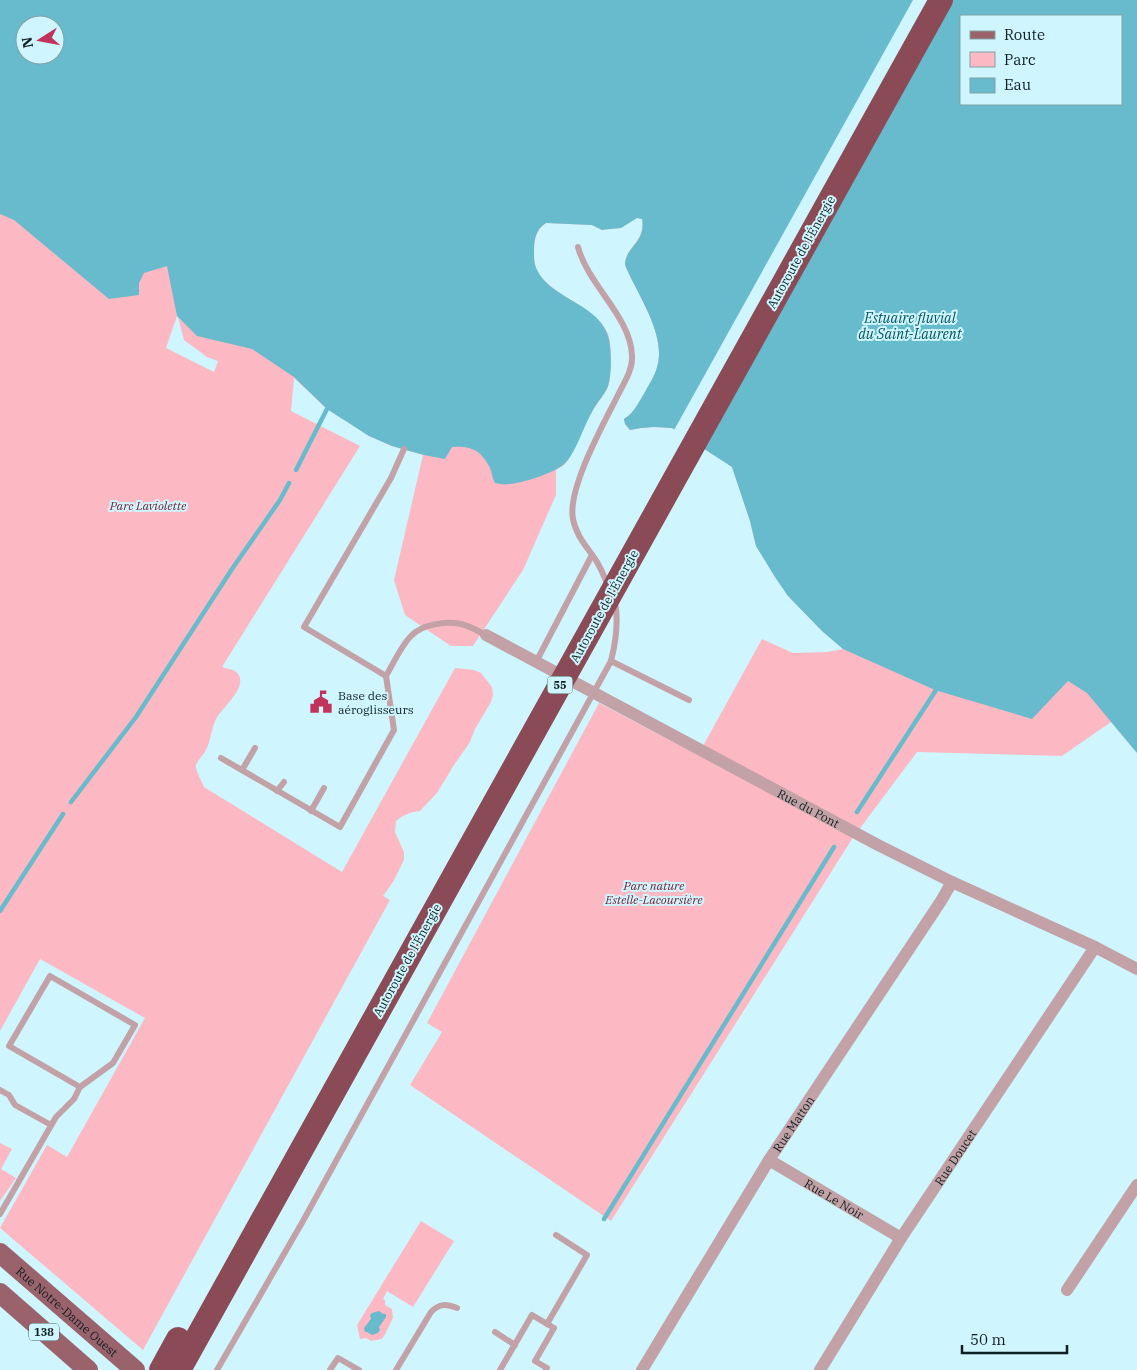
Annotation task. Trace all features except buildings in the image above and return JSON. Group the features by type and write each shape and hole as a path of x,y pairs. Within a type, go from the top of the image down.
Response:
{"highway":[{"name":"Autoroute de l'Énergie","path":"161,1370 922,0"},
{"name":"Autoroute de l'Énergie","path":"179,1370 941,0"}],"main road":[{"name":"Rue Notre-Dame Ouest","path":"0,1253 135,1370"},
{"name":"138","path":"0,1293 88,1370"}],"street":[{"name":"Rue du Pont","path":"486,636 952,882 1137,968"},
{"name":"Rue Matton","path":"642,1370 770,1160 952,882"},
{"name":"Rue Doucet","path":"820,1370 901,1238 1095,947"},
{"name":"Rue Le Noir","path":"770,1160 901,1238"},
{"path":"1067,1290 1137,1185"}],"lane":[{"path":"217,1370 303,1221 611,661 615,645 617,615 615,602 605,578 576,529 572,518 572,507 574,494 587,460 630,369 632,355 630,342 620,320 585,265 578,248"},
{"path":"386,676 304,627 391,478 404,449"},
{"path":"536,662 592,555"},
{"path":"222,758 340,827 394,730 386,676 408,639 420,630 442,624 469,626 486,636"},
{"path":"611,661 689,700"},
{"path":"242,770 255,748"},
{"path":"277,791 284,782"},
{"path":"311,811 324,788"},
{"path":"0,1214 56,1117 74,1099 80,1087 113,1063 135,1025 50,976 9,1046 80,1087"},
{"path":"0,1090 9,1096 14,1105 51,1125"},
{"path":"547,1324 587,1255 556,1235"},
{"path":"396,1370 431,1312 436,1307 442,1305 457,1308"},
{"path":"500,1370 532,1315 554,1328 535,1360 547,1368 546,1370"},
{"path":"495,1332 515,1345"},
{"path":"330,1370 338,1358 359,1370"}],"green space":[{"path":"0,0 283,0 772,269 1137,753 1111,722 1062,756 917,752 852,839 611,1221 410,1085 442,1032 427,1023 599,703 698,755 762,639 793,653 827,652 843,649 822,631 788,596 756,546 750,521 732,467 672,428 654,427 630,430 625,424 624,419 636,407 653,377 659,355 654,328 625,265 628,254 641,234 643,219 637,218 621,228 602,230 592,225 546,223 540,228 535,238 535,264 539,274 547,283 592,314 608,334 611,353 609,382 608,387 591,413 567,462 556,470 556,495 523,570 473,646 451,646 405,615 394,580 423,455 392,446 369,436 327,409 294,378 291,411 360,446 222,667 233,670 239,675 239,688 216,719 207,748 196,765 204,787 342,872 455,668 474,670 481,673 492,687 493,695 470,742 437,793 420,811 407,814 396,821 395,832 404,852 404,860 393,882 383,896 390,900 143,1350 0,1228 47,1145 67,1157 145,1018 40,959 0,1031","holes":["175,305 184,340 207,357 218,361 214,372 166,348 177,316"]},
{"path":"0,1143 12,1149 1,1169 16,1178 0,1201"},
{"path":"421,1221 454,1241 413,1307 387,1291 383,1299 385,1300 385,1305 392,1309 393,1318 385,1334 382,1339 371,1341 366,1338 360,1339 357,1325"}],"water":[{"name":"Estuaire fluvial du Saint-Laurent","path":"0,0 1137,0 1137,753 1087,693 1068,681 1032,719 935,690 843,649 822,631 788,596 756,546 750,521 732,467 672,428 654,427 630,430 625,424 624,419 631,414 652,380 659,355 654,328 625,265 628,254 641,234 642,219 637,218 621,228 602,230 592,225 546,223 537,232 534,248 536,268 542,278 551,286 592,314 601,323 607,333 611,360 607,389 589,418 567,461 558,468 522,482 495,483 487,462 479,453 470,448 452,447 445,459 392,446 369,436 327,409 294,377 252,349 197,336 177,316 167,266 144,273 139,283 139,295 109,299 14,220 0,214"},
{"path":"379,1311 386,1314 386,1317 379,1327 378,1333 372,1335 365,1332 364,1328 371,1319 370,1315"}],"pier":[{"path":"913,0 951,0 701,450 673,432"}],"waterway":[{"path":"296,470 327,409"},
{"path":"71,802 136,717 232,569 280,500 289,483"},
{"path":"857,812 938,687"},
{"path":"0,911 63,814"},
{"path":"604,1219 834,847"}],"place":[{"name":"Base des aéroglisseurs","path":"321,702"}],"park label":[{"name":"Parc Laviolette","path":"148,505"},
{"name":"Parc nature Estelle-Lacoursière","path":"654,892"}]}
